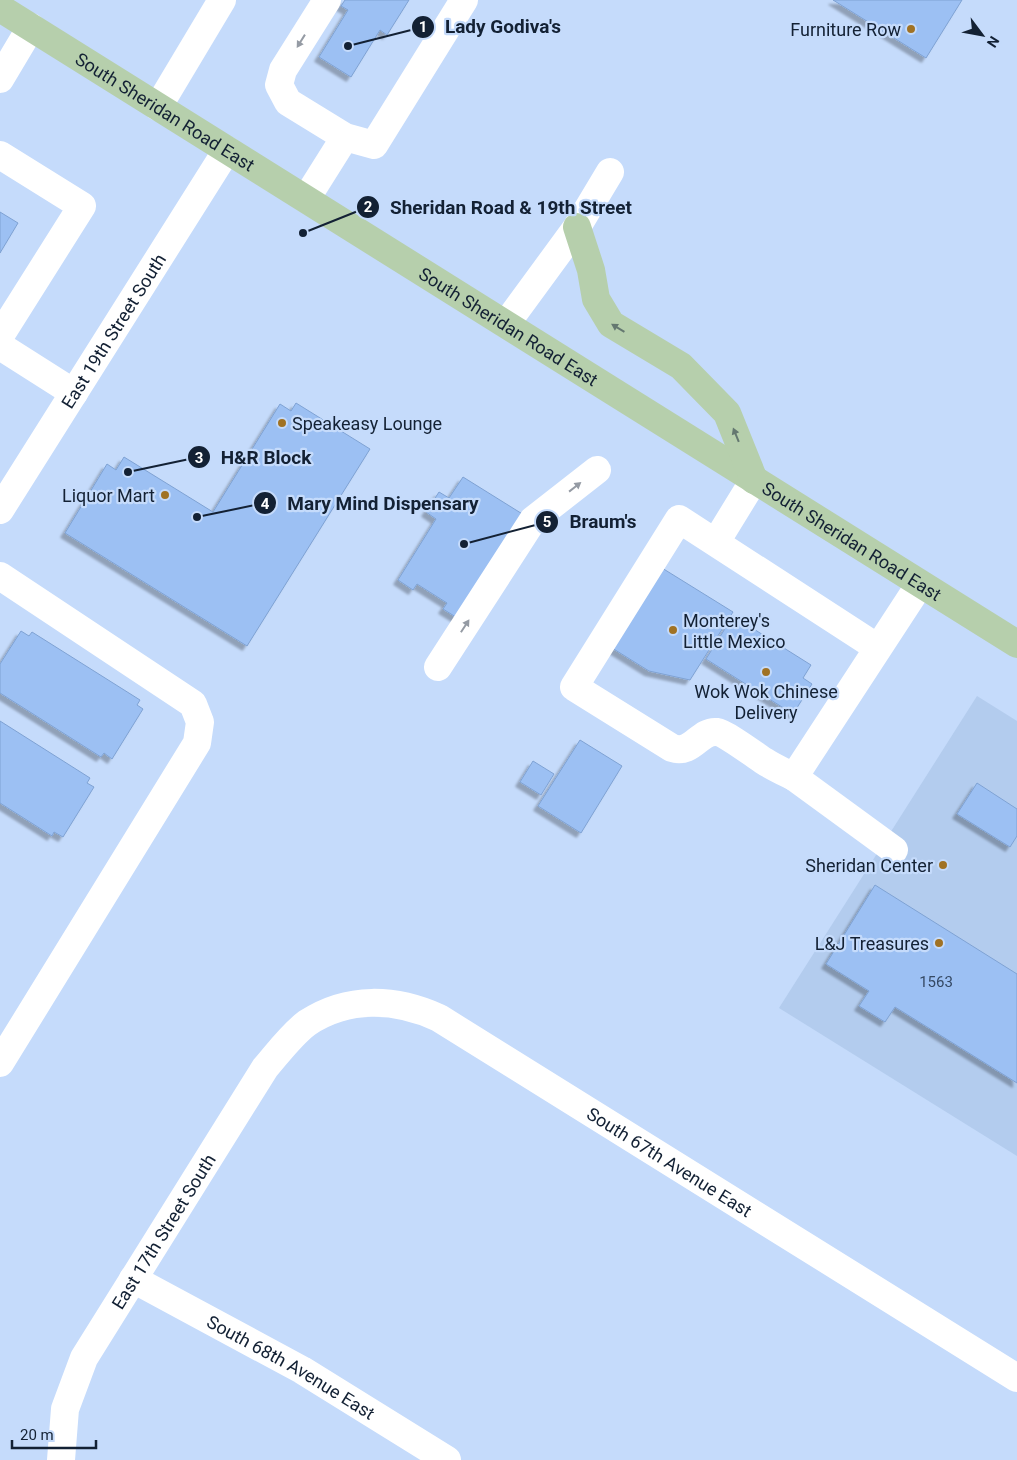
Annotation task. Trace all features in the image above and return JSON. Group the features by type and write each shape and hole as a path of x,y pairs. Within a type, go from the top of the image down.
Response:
{"main road":[{"name":"South Sheridan Road East","path":"0,8 1017,644"},
{"path":"577,227 591,270 596,299 611,324 681,366 727,413 754,480"}],"street":[{"path":"327,0 283,70 279,85 288,102 345,137 374,145 464,0"},
{"path":"158,107 219,1"},
{"path":"0,79 30,27"},
{"path":"306,199 345,137"},
{"name":"East 19th Street South","path":"0,510 227,150"},
{"path":"0,155 82,206 0,336"},
{"path":"506,324 577,227 610,172"},
{"path":"0,346 74,393"},
{"path":"438,667 534,520 597,470"},
{"path":"716,542 754,480"},
{"path":"878,648 716,542 679,520 574,687 672,748 679,750 688,748 709,733 719,732 766,762 794,777 894,850"},
{"path":"0,576 193,704 200,722 197,743 0,1063"},
{"path":"794,777 920,584"},
{"name":"South 67th Avenue East","path":"308,1023 336,1008 368,1002 419,1009 439,1018 1017,1378"},
{"name":"East 17th Street South","path":"62,1460 65,1409 84,1358 265,1068 297,1032 308,1023"},
{"name":"South 68th Avenue East","path":"133,1279 302,1370 447,1460"}],"shaded area":[{"name":"Sheridan Center","path":"977,696 1017,721 1017,1156 779,1008"}],"building":[{"path":"345,0 409,0 387,35 380,30 351,77 319,57 348,10 341,6"},
{"name":"Furniture Row","path":"833,0 962,0 926,58"},
{"path":"0,212 18,223 0,253"},
{"path":"296,403 370,449 247,646 65,533 107,464 116,470 124,457 213,512 280,404 291,411"},
{"path":"463,477 524,515 459,619 443,609 447,603 417,584 413,590 398,580 436,519 426,512 439,492 449,498"},
{"name":"Monterey's Little Mexico","path":"662,568 733,612 690,680 649,671 612,648"},
{"name":"Wok Wok Chinese Delivery","path":"733,616 811,665 803,678 812,684 793,714 706,659"},
{"path":"21,631 29,636 32,632 140,700 137,705 143,709 112,759 104,753 101,757 0,693 0,664"},
{"path":"0,721 90,778 87,783 94,787 63,837 54,832 52,836 0,803"},
{"path":"580,740 622,766 581,833 538,806"},
{"path":"533,761 554,774 541,795 520,782"},
{"path":"977,783 1017,809 1017,836 1010,847 957,814"},
{"path":"875,885 1017,974 1017,1083 895,1007 885,1022 859,1006 869,991 826,964"}],"place":[{"name":"Furniture Row","path":"911,29"},
{"name":"Lady Godiva's","path":"348,46"},
{"name":"Sheridan Road & 19th Street","path":"303,233"},
{"name":"Speakeasy Lounge","path":"282,423"},
{"name":"H&R Block","path":"128,472"},
{"name":"Liquor Mart","path":"165,495"},
{"name":"Mary Mind Dispensary","path":"197,517"},
{"name":"Braum's","path":"464,544"},
{"name":"Monterey's Little Mexico","path":"673,630"},
{"name":"Wok Wok Chinese Delivery","path":"766,672"},
{"name":"Sheridan Center","path":"943,865"},
{"name":"L&J Treasures","path":"939,943"}]}
